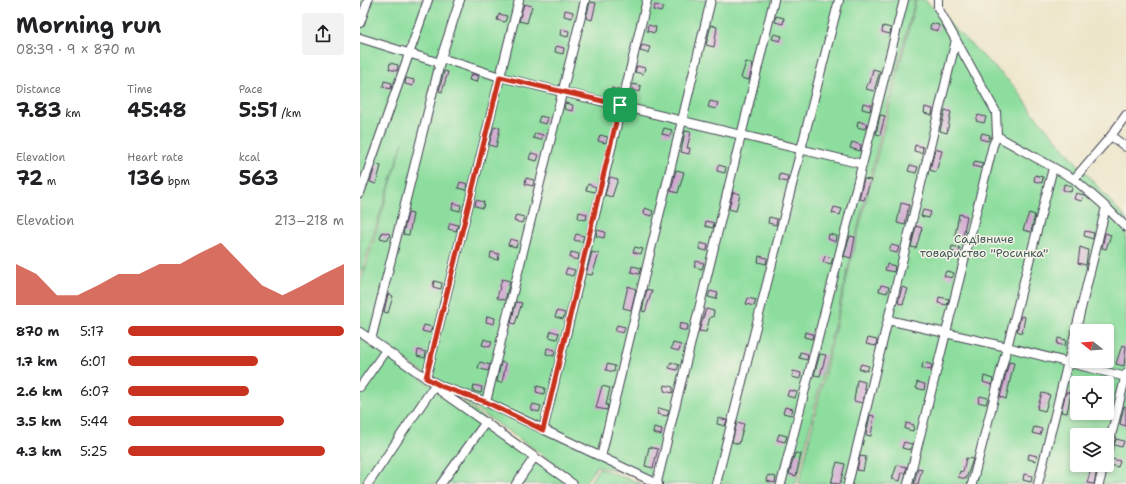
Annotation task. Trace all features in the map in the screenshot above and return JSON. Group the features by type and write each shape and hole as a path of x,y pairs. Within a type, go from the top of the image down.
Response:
{"street":[{"path":"360,23 368,0"},
{"path":"360,193 428,0"},
{"path":"460,0 441,58 500,77 742,134 800,151 862,164"},
{"path":"368,484 431,382 518,0"},
{"path":"486,402 585,0"},
{"path":"543,430 620,105 647,0"},
{"path":"601,457 711,0"},
{"path":"431,382 486,402 658,483 774,0"},
{"path":"716,484 839,0"},
{"path":"781,484 904,0"},
{"path":"908,484 992,145 997,136 996,112 938,8 938,0"},
{"path":"360,38 440,63 371,340"},
{"path":"848,484 956,40"},
{"path":"1074,179 1111,136 1126,115"},
{"path":"997,136 1074,179 1126,227"},
{"path":"1111,136 1126,147"},
{"path":"972,484 1053,168"},
{"path":"1079,324 1106,207"},
{"path":"888,320 1007,346 1070,362 1038,484"},
{"path":"360,332 572,484"},
{"path":"360,387 386,350"},
{"path":"1094,368 1126,376 1113,428"},
{"path":"441,484 486,422"},
{"path":"516,484 534,458"},
{"path":"1099,484 1102,472"}],"green space":[{"path":"360,0 915,0 890,95 796,484 658,484 630,473 597,466 584,484 580,484 543,455 360,329 360,286 403,142 360,277"},
{"name":"Садівниче товариство \"Росинка\"","path":"916,0 925,0 1017,89 1033,113 1126,219 1126,484 799,484 849,269"},
{"path":"360,337 423,380 468,406 569,484 360,484"},
{"path":"599,468 642,484 589,484"}],"building":[{"path":"590,2 596,3 592,20 586,18"},
{"path":"524,4 532,6 527,23 519,21"},
{"path":"655,5 663,7 661,12 653,10"},
{"path":"565,10 573,12 572,18 564,16"},
{"path":"499,14 507,16 505,22 497,20"},
{"path":"776,16 784,18 783,24 775,22"},
{"path":"931,23 939,25 938,31 930,29"},
{"path":"648,25 656,27 655,33 647,31"},
{"path":"711,25 717,27 714,47 706,45"},
{"path":"883,26 891,28 890,34 882,32"},
{"path":"561,29 569,31 568,37 560,35"},
{"path":"774,34 782,36 780,41 772,39"},
{"path":"642,45 650,47 648,53 640,51"},
{"path":"556,46 564,48 563,54 555,52"},
{"path":"746,62 753,64 749,80 741,78"},
{"path":"390,63 398,65 397,71 389,69"},
{"path":"637,66 645,68 643,74 635,72"},
{"path":"873,69 880,71 874,91 866,89 868,83 870,83"},
{"path":"444,71 448,72 442,92 439,91"},
{"path":"471,74 479,76 477,82 469,80"},
{"path":"406,78 414,80 413,86 405,84"},
{"path":"384,81 392,83 391,89 383,87"},
{"path":"633,84 641,86 640,92 632,90"},
{"path":"611,88 619,90 617,96 609,94"},
{"path":"710,101 718,103 716,109 708,107"},
{"path":"565,103 573,105 572,111 564,109"},
{"path":"863,103 871,105 870,111 862,109"},
{"path":"925,107 933,109 932,115 924,113"},
{"path":"945,110 951,112 947,133 940,131"},
{"path":"880,115 885,116 880,135 876,134"},
{"path":"978,115 986,117 984,123 976,121"},
{"path":"540,116 548,118 546,124 538,122"},
{"path":"858,121 867,124 865,129 857,127"},
{"path":"494,127 500,128 496,147 489,145"},
{"path":"664,128 672,130 670,136 662,134"},
{"path":"685,131 691,132 687,148 690,148 689,154 681,152"},
{"path":"535,133 543,135 541,140 533,138"},
{"path":"982,133 990,135 988,141 980,139"},
{"path":"600,135 608,137 606,143 598,141"},
{"path":"852,142 861,145 860,151 850,148"},
{"path":"915,145 923,147 922,153 914,151"},
{"path":"935,149 942,151 936,172 930,170"},
{"path":"531,153 539,155 537,161 529,159"},
{"path":"975,161 983,163 981,168 973,166"},
{"path":"376,164 381,166 376,184 370,182"},
{"path":"718,165 726,167 725,173 717,171"},
{"path":"910,165 918,167 916,173 908,171"},
{"path":"676,170 684,172 678,193 671,191"},
{"path":"780,174 788,176 787,182 779,180"},
{"path":"1035,175 1043,177 1042,183 1034,181"},
{"path":"610,177 618,179 612,197 605,195"},
{"path":"526,178 534,180 533,186 525,184"},
{"path":"864,179 871,180 864,200 859,199"},
{"path":"460,182 468,184 466,190 458,188"},
{"path":"588,184 596,187 595,192 586,190"},
{"path":"1064,184 1072,186 1071,192 1063,190"},
{"path":"733,192 740,194 736,211 729,209"},
{"path":"1076,193 1084,195 1082,201 1074,199"},
{"path":"476,200 484,202 483,208 475,206"},
{"path":"453,203 461,205 460,211 452,209"},
{"path":"901,203 909,205 905,225 897,223"},
{"path":"834,207 842,209 840,215 832,213"},
{"path":"645,208 653,211 652,216 644,214"},
{"path":"923,210 931,212 929,218 921,216"},
{"path":"579,212 587,214 586,220 578,218"},
{"path":"408,213 413,214 409,235 403,234"},
{"path":"1029,213 1035,215 1031,232 1023,230"},
{"path":"959,214 967,216 963,237 955,235"},
{"path":"516,215 524,217 522,223 514,221"},
{"path":"769,217 777,219 776,225 768,223"},
{"path":"706,221 714,223 713,228 705,226"},
{"path":"450,223 458,225 456,231 448,229"},
{"path":"916,226 922,228 916,248 911,247"},
{"path":"597,230 605,232 604,238 596,236"},
{"path":"1085,231 1094,233 1093,239 1084,236"},
{"path":"382,232 390,234 388,240 380,238"},
{"path":"1105,233 1111,235 1106,249 1102,248"},
{"path":"576,234 584,236 582,242 574,240"},
{"path":"829,234 837,236 836,242 828,239"},
{"path":"850,236 855,237 851,258 844,256"},
{"path":"510,239 518,241 516,247 508,245"},
{"path":"700,243 708,245 707,251 699,249"},
{"path":"891,245 899,247 897,253 889,251"},
{"path":"952,246 960,248 959,254 951,251"},
{"path":"635,247 643,249 641,254 633,252"},
{"path":"1080,247 1088,250 1086,265 1078,263"},
{"path":"491,252 499,254 498,260 490,258"},
{"path":"571,252 579,254 578,260 570,258"},
{"path":"592,252 599,254 592,275 586,274"},
{"path":"759,256 767,258 766,264 758,262"},
{"path":"825,256 833,258 831,264 823,262"},
{"path":"696,261 704,263 702,269 694,267"},
{"path":"887,264 895,266 894,272 885,270"},
{"path":"632,266 641,268 639,274 631,272"},
{"path":"567,268 575,270 573,276 565,274"},
{"path":"946,271 954,273 952,278 944,276"},
{"path":"502,279 510,281 505,300 497,298"},
{"path":"434,281 442,283 441,289 433,287"},
{"path":"881,285 889,287 887,293 879,291"},
{"path":"628,286 636,289 631,310 623,308"},
{"path":"902,287 908,289 903,304 898,303"},
{"path":"647,289 652,291 645,312 642,311"},
{"path":"710,291 718,293 716,299 708,297"},
{"path":"388,294 393,296 388,313 384,312"},
{"path":"939,297 949,299 947,305 938,303"},
{"path":"748,298 756,300 754,306 746,304"},
{"path":"516,302 522,303 515,324 511,323"},
{"path":"706,309 714,311 713,317 710,317 706,332 699,331"},
{"path":"557,311 565,313 563,319 555,317"},
{"path":"487,316 495,318 494,324 486,322"},
{"path":"1021,316 1025,317 1022,333 1017,331"},
{"path":"680,323 688,325 687,331 679,329"},
{"path":"424,325 432,327 430,333 422,331"},
{"path":"617,325 625,327 623,333 615,331"},
{"path":"551,331 559,333 557,339 549,337"},
{"path":"805,332 813,334 812,339 804,337"},
{"path":"868,338 877,340 876,346 866,344"},
{"path":"1058,338 1066,340 1065,346 1057,344"},
{"path":"484,339 492,342 490,347 482,345"},
{"path":"673,343 681,345 679,351 671,349"},
{"path":"1122,345 1126,346 1124,366 1116,364"},
{"path":"547,348 555,350 554,356 546,354"},
{"path":"418,350 426,352 425,358 417,356"},
{"path":"800,352 808,354 807,360 799,358"},
{"path":"820,354 826,355 820,376 814,375"},
{"path":"480,362 490,365 488,371 478,368"},
{"path":"501,362 506,364 502,383 497,382"},
{"path":"671,362 679,365 677,370 669,368"},
{"path":"923,362 932,365 931,370 922,368"},
{"path":"1009,362 1014,363 1006,399 1000,397"},
{"path":"607,364 615,366 614,372 606,370"},
{"path":"861,364 869,366 867,371 859,369"},
{"path":"793,371 801,373 800,379 792,377"},
{"path":"984,376 993,379 992,385 983,382"},
{"path":"857,380 865,382 864,388 866,389 862,403 854,401"},
{"path":"917,382 925,384 924,390 916,388"},
{"path":"474,385 482,387 481,393 473,391"},
{"path":"665,385 673,387 673,393 664,391"},
{"path":"537,386 545,388 544,394 536,392"},
{"path":"602,386 610,388 606,405 608,405 607,410 596,408"},
{"path":"789,390 797,392 795,398 787,396"},
{"path":"1066,392 1070,393 1067,413 1061,412"},
{"path":"1042,393 1050,395 1045,411 1037,409"},
{"path":"980,396 988,398 986,404 978,402"},
{"path":"533,404 541,406 539,412 531,410"},
{"path":"1124,406 1126,407 1126,426 1120,424"},
{"path":"785,407 793,409 791,415 783,413"},
{"path":"659,408 669,411 667,416 657,414"},
{"path":"870,415 874,416 871,436 866,435"},
{"path":"718,418 727,420 725,426 717,424"},
{"path":"737,422 744,424 739,444 732,442"},
{"path":"906,423 914,425 913,431 905,429"},
{"path":"654,427 662,429 661,435 653,433"},
{"path":"1034,427 1042,429 1040,435 1032,433"},
{"path":"779,434 787,436 785,442 777,440"},
{"path":"1116,439 1124,441 1122,447 1114,445"},
{"path":"904,442 912,444 910,450 902,448"},
{"path":"649,447 658,449 653,468 645,466"},
{"path":"795,453 801,454 796,476 789,474"},
{"path":"1029,454 1037,456 1036,461 1028,459"},
{"path":"860,456 866,457 863,471 857,470"},
{"path":"966,458 973,459 966,479 958,477 960,471 963,472"},
{"path":"1114,460 1120,461 1118,467 1114,466"},
{"path":"837,462 845,464 840,484 831,483"},
{"path":"897,465 907,467 905,473 902,472 900,481 892,479"},
{"path":"918,468 922,469 918,484 914,484"},
{"path":"1090,472 1097,472 1094,484 1087,483"},
{"path":"1024,474 1032,476 1031,482 1023,480"},
{"path":"768,475 776,477 775,483 767,481"}],"route":[{"path":"500,77 620,105 543,430 486,402 443,387 426,378 500,77"}]}
